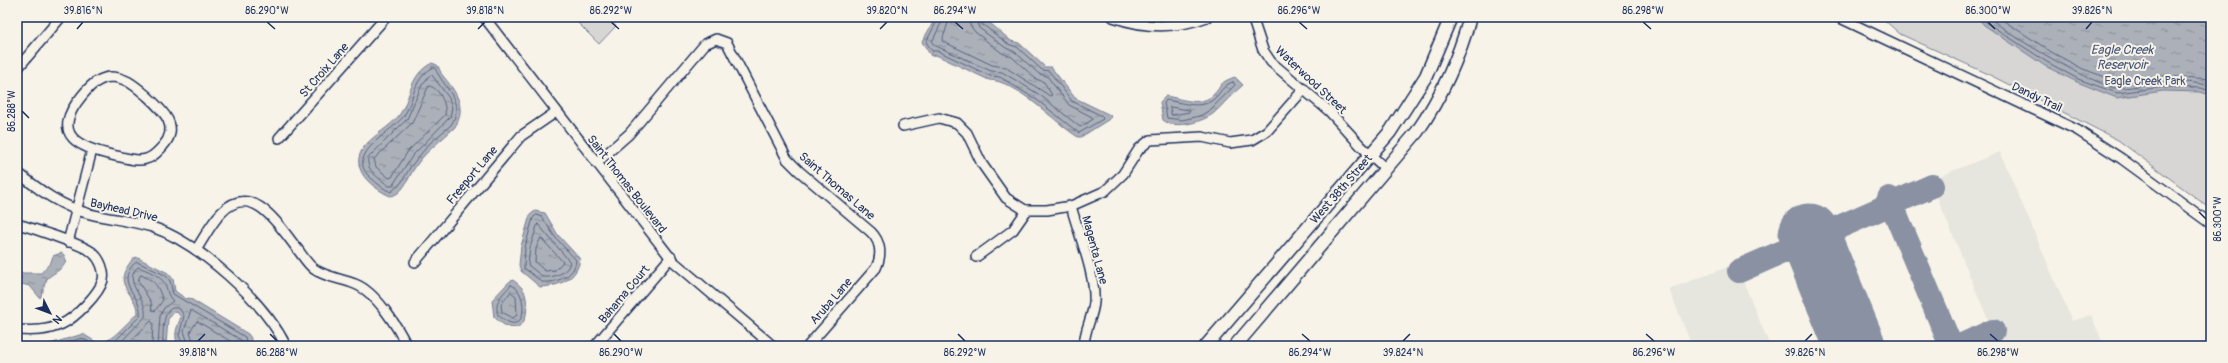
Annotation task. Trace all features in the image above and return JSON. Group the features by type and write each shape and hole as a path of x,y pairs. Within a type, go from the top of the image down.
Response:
{"main road":[{"name":"West 38th Street","path":"1206,346 1390,132 1416,93 1435,59 1452,17"},
{"name":"West 38th Street","path":"1235,346 1417,132 1435,104 1464,38 1470,17"},
{"path":"1464,38 1474,17"}],"street":[{"path":"17,69 61,17"},
{"name":"St Croix Lane","path":"279,138 386,17"},
{"name":"Saint Thomas Boulevard","path":"484,17 556,112 670,257 773,346"},
{"path":"1113,17 1132,23 1156,26 1185,24 1207,17"},
{"name":"Waterwood Street","path":"1252,17 1260,44 1268,58 1329,111 1370,155 1386,169"},
{"name":"Dandy Trail","path":"1838,17 2077,130 2117,156 2211,224"},
{"name":"Saint Thomas Lane","path":"596,163 629,134 705,44 710,40 718,39 726,42 730,46 787,159 875,236 880,253 879,262 873,272"},
{"path":"110,77 127,80 167,115 170,130 165,144 152,157 140,160 92,150 75,140 68,127 68,116 78,100 91,85 98,80 110,77"},
{"path":"903,126 939,118 957,123 967,133 982,164 999,190 1012,204 1027,210 1047,210 1071,206 1105,190 1123,174 1139,149 1150,140 1202,138 1230,143 1252,140 1267,131 1304,89"},
{"name":"Freeport Lane","path":"415,262 521,136 556,112"},
{"path":"68,242 92,150"},
{"name":"Bayhead Drive","path":"17,172 45,194 77,210 151,227 178,239 196,250 254,300 272,323 286,346"},
{"path":"196,250 221,213 227,208 243,203 259,206 269,213 314,269 357,284 373,298 387,313 407,346"},
{"name":"Magenta Lane","path":"1071,206 1094,292 1094,308 1085,336 1084,346"},
{"path":"976,257 1013,230 1027,210"},
{"path":"17,224 32,227 68,242 88,248 95,254 103,273 101,285 79,312 62,324 42,330 17,330"},
{"name":"Bahama Court","path":"595,346 670,257"},
{"name":"Aruba Lane","path":"808,346 873,272"}],"shaded area":[{"path":"2000,152 2072,321 2091,315 2104,346 1999,346 1930,180"},
{"path":"1736,264 1770,346 1692,346 1669,289"}],"green space":[{"path":"580,17 607,17 616,26 599,44 576,21"},
{"name":"Eagle Creek Park","path":"1881,17 2211,17 2211,209 2118,140 1986,73 1900,34"}],"water":[{"path":"936,17 983,17 1011,41 1019,43 1045,67 1051,67 1075,98 1110,115 1111,118 1081,137 1078,137 1023,94 1011,87 1000,82 989,80 936,55 931,56 922,42"},
{"name":"Eagle Creek Reservoir","path":"1977,17 2211,17 2211,95 2200,92 2163,91 2117,98 2077,82 2045,66 1984,25"},
{"path":"432,63 438,66 442,75 456,94 460,106 458,120 455,127 418,163 402,189 395,195 390,196 374,187 364,177 359,163 360,155 370,140 394,121 400,114 415,79 419,73"},
{"path":"1235,77 1243,85 1209,116 1196,122 1182,125 1168,123 1163,120 1160,102 1166,96 1189,101 1201,101 1212,96 1225,81"},
{"path":"535,211 545,213 558,235 580,259 575,272 571,277 554,285 540,287 521,271 519,265 521,246 530,215"},
{"path":"61,253 66,259 65,263 47,279 40,298 30,286 17,283 17,273 41,273 51,262 53,256"},
{"path":"136,257 168,273 173,279 175,291 186,299 189,298 248,334 251,338 250,346 182,346 177,343 176,336 176,330 181,317 177,312 175,312 168,319 166,346 43,346 83,334 99,344 110,339 137,314 135,302 125,287 123,281 123,275 126,269 131,261"},
{"path":"513,280 524,291 527,309 524,321 520,325 516,327 509,327 494,317 492,300 509,282"}],"taxiway":[{"path":"1739,271 1932,186"},
{"path":"1889,198 1951,346"},
{"path":"1960,346 1993,331"}],"runway":[{"path":"1809,234 1855,346"}]}
